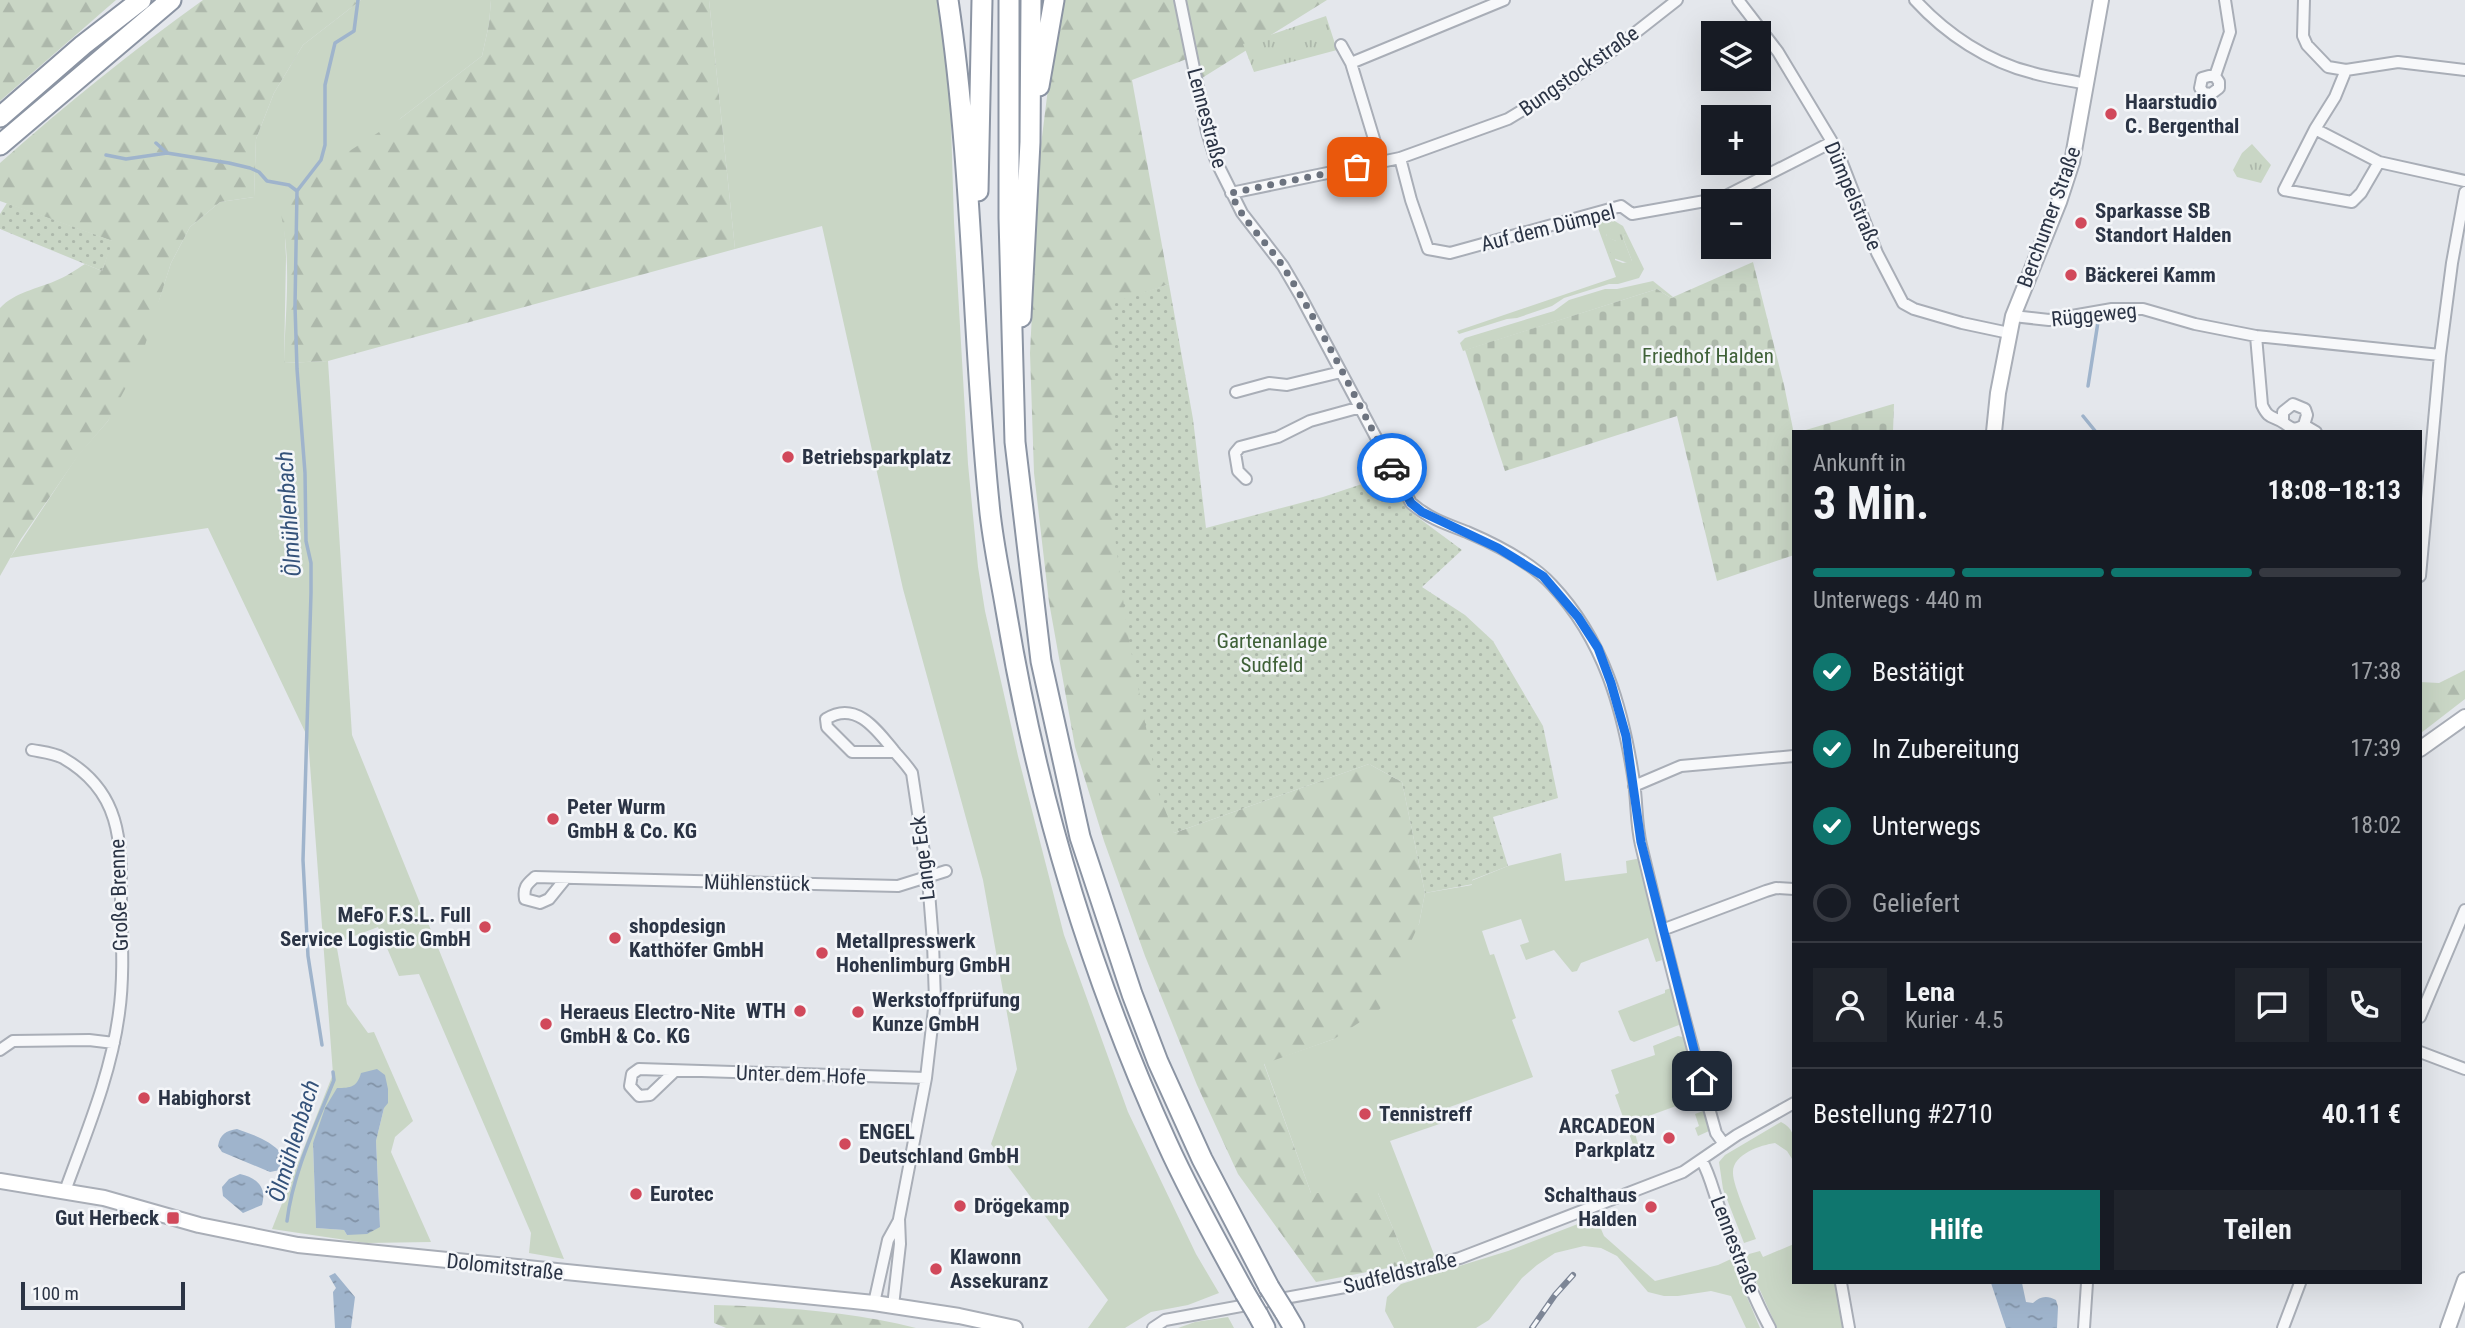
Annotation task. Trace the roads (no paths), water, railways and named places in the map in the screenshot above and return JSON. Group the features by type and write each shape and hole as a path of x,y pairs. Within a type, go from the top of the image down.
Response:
{"highway":[{"path":"0,117 83,45 141,0"},
{"path":"0,145 171,0"},
{"path":"105,56 185,0"},
{"path":"948,0 957,55"},
{"path":"957,0 957,55 989,506 1023,705 1064,867 1102,982 1153,1112 1198,1206 1262,1322"},
{"path":"976,302 982,0"},
{"path":"1009,0 1014,442 1039,649 1059,749 1080,837 1104,916 1158,1062 1202,1159 1269,1287 1294,1328"},
{"path":"1014,391 1023,293 1030,142 1031,0"},
{"path":"1030,142 1054,0"}],"street":[{"name":"Lennestraße","path":"1180,0 1207,132 1216,161 1242,213 1283,266 1362,407 1411,503 1436,520 1479,538 1543,576 1590,634 1611,683 1626,736 1637,828 1708,1106 1716,1133 1724,1144"},
{"path":"1351,63 1504,0"},
{"name":"Bungstockstraße","path":"1231,193 1400,158 1508,119 1553,92 1677,0"},
{"name":"Dümpelstraße","path":"1738,0 1778,52 1832,142 1877,253 1903,303 1914,309 1962,323 2009,333"},
{"path":"1915,0 1952,33 1990,57 2033,73 2086,84"},
{"name":"Berchumer Straße","path":"1993,430 2013,316 2059,202 2072,162 2101,0"},
{"path":"2215,76 2230,32 2225,0"},
{"path":"2304,0 2303,36 2307,45 2328,66 2346,70 2398,62 2465,70"},
{"path":"1340,45 1351,63 1381,162"},
{"path":"2346,70 2335,97 2315,129 2284,190 2351,202 2361,193 2379,162"},
{"path":"2315,129 2379,162 2465,181"},
{"name":"Auf dem Dümpel","path":"1400,158 1410,200 1428,249 1450,253 1621,206 1632,214 1723,198 1832,142"},
{"path":"2422,540 2440,355 2465,192"},
{"path":"2452,263 2465,265"},
{"name":"Rüggeweg","path":"2013,316 2049,320 2112,309 2143,309 2195,324 2256,336 2440,355"},
{"path":"2256,336 2262,405 2271,419 2283,422 2290,429 2296,429 2304,425 2307,415 2305,409 2298,404 2287,407 2283,412 2283,422"},
{"path":"1236,392 1269,383 1287,386 1341,372"},
{"path":"1246,479 1238,471 1235,453 1240,447 1278,437 1310,421 1362,407"},
{"path":"2304,425 2313,430"},
{"name":"Lange Eck","path":"894,1306 900,1244 899,1219 926,1079 935,1000 928,879 912,773 895,752 865,718 841,713 826,719 827,727 852,752 895,752"},
{"path":"2422,748 2465,717"},
{"name":"Große Brenne","path":"32,750 61,757 100,789 115,818 121,848 122,985 114,1043 105,1079 65,1191"},
{"path":"1634,786 1681,766 1792,756"},
{"name":"Mühlenstück","path":"566,878 898,886 928,879 946,871"},
{"path":"1662,930 1766,891 1776,888 1792,889"},
{"path":"2422,1012 2465,910"},
{"path":"0,1050 13,1041 89,1040 114,1043"},
{"path":"2422,1053 2465,1069"},
{"name":"Unter dem Hofe","path":"675,1071 926,1079"},
{"path":"1702,1161 1724,1144 1790,1105"},
{"name":"Lennestraße","path":"1702,1161 1748,1281 1770,1328"},
{"name":"Sudfeldstraße","path":"1153,1328 1165,1320 1367,1283 1426,1268 1478,1252 1640,1190 1702,1161"},
{"name":"Dolomitstraße","path":"0,1181 104,1198 199,1225 298,1245 874,1303 960,1316 1015,1328"},
{"name":"Lange Eck","path":"874,1303 888,1240 899,1219"},
{"path":"2448,1328 2465,1280"},
{"path":"1841,1284 1849,1328"},
{"path":"2084,1328 2087,1284"},
{"path":"2283,1328 2300,1284"}],"water":[{"path":"377,1069 385,1075 388,1089 388,1103 384,1108 376,1141 380,1227 367,1234 347,1235 344,1230 316,1228 313,1143 325,1108 337,1088 353,1086 361,1073"},
{"path":"237,1129 261,1138 277,1149 282,1154 280,1170 270,1172 222,1152 218,1146 222,1136"},
{"path":"240,1174 256,1181 263,1193 262,1205 243,1213 223,1196 222,1187 229,1179"},
{"path":"335,1273 355,1297 351,1328 335,1328 333,1292 336,1288 329,1276"},
{"path":"1991,1284 2022,1284 2026,1302 2033,1303 2044,1297 2056,1300 2057,1328 2006,1328"}],"waterway":[{"name":"Ölmühlenbach","path":"322,1045 308,956 303,860 311,563 306,541 305,473 297,369 297,191 321,160 325,145 325,85 335,43 354,31 358,0"},
{"path":"156,143 167,153"},
{"path":"106,155 126,159 167,153 229,163 250,168 259,172 267,181 289,185 297,191"},
{"path":"2088,386 2098,322"},
{"path":"2083,416 2094,430"},
{"name":"Ölmühlenbach","path":"287,1221 294,1185 334,1080 333,1072"}],"railway":[{"path":"1532,1328 1573,1275"}],"place":[{"name":"Haarstudio C. Bergenthal","path":"2111,114"},
{"name":"Sparkasse SB Standort Halden","path":"2081,223"},
{"name":"Bäckerei Kamm","path":"2071,275"},
{"name":"Betriebsparkplatz","path":"788,457"},
{"name":"Peter Wurm GmbH & Co. KG","path":"553,819"},
{"name":"MeFo F.S.L. Full Service Logistic GmbH","path":"485,927"},
{"name":"shopdesign Katthöfer GmbH","path":"615,938"},
{"name":"Metallpresswerk Hohenlimburg GmbH","path":"822,953"},
{"name":"WTH","path":"800,1011"},
{"name":"Werkstoffprüfung Kunze GmbH","path":"858,1012"},
{"name":"Heraeus Electro-Nite GmbH & Co. KG","path":"546,1024"},
{"name":"Habighorst","path":"144,1098"},
{"name":"Tennistreff","path":"1365,1114"},
{"name":"ARCADEON Parkplatz","path":"1669,1138"},
{"name":"ENGEL Deutschland GmbH","path":"845,1144"},
{"name":"Eurotec","path":"636,1194"},
{"name":"Drögekamp","path":"960,1206"},
{"name":"Schalthaus Halden","path":"1651,1207"},
{"name":"Gut Herbeck","path":"173,1218"},
{"name":"Klawonn Assekuranz","path":"936,1269"}],"park label":[{"name":"Friedhof Halden","path":"1708,356"},
{"name":"Gartenanlage Sudfeld","path":"1272,653"}]}
